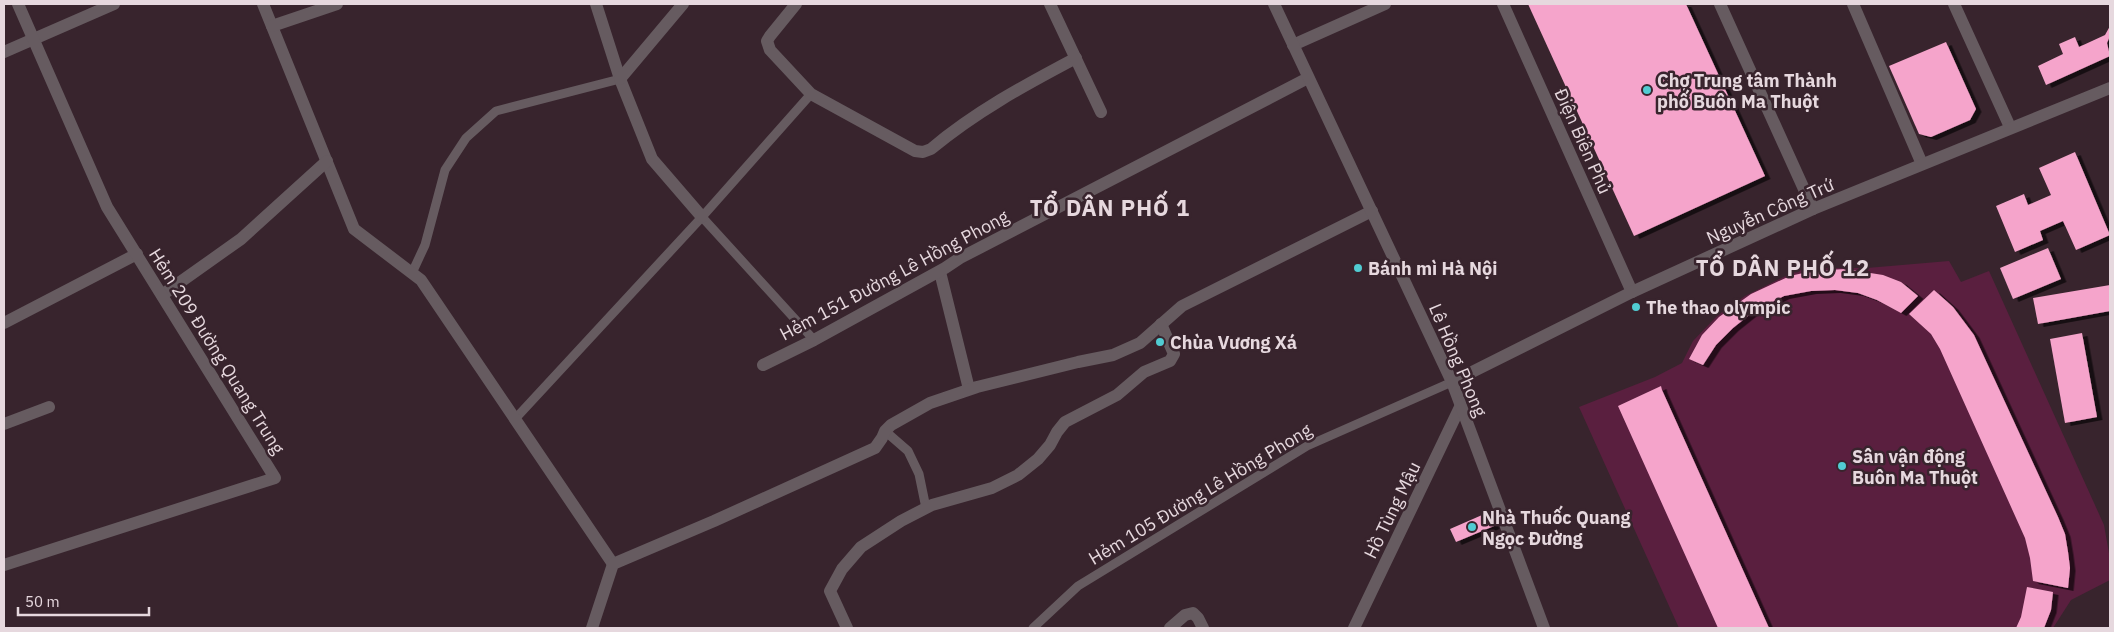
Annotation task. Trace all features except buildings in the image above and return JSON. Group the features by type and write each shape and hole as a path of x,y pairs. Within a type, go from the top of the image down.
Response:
{"street":[{"name":"Hẻm 209 Đường Quang Trung","path":"4,565 275,478 107,207 18,4"},
{"path":"4,52 114,4"},
{"path":"263,4 354,229 421,280 612,564"},
{"path":"272,26 337,4"},
{"path":"596,4 620,79 652,159 702,217"},
{"path":"620,79 683,4"},
{"path":"796,4 767,41 770,50 811,94 915,151 922,152 931,149 981,112 1021,87 1076,58"},
{"path":"1050,4 1101,112"},
{"name":"Lê Hồng Phong","path":"1274,4 1452,382 1544,628"},
{"path":"1293,45 1385,4"},
{"name":"Điện Biên Phủ","path":"1503,4 1632,292"},
{"path":"1720,4 1813,209"},
{"path":"1853,4 1922,164"},
{"path":"1954,4 2010,127"},
{"name":"Hẻm 151 Đường Lê Hồng Phong","path":"763,365 814,340 940,272 960,258 1308,78"},
{"name":"Nguyễn Công Trứ","path":"1452,382 1632,292 1813,209 2010,127 2110,88"},
{"path":"162,295 241,239 327,161"},
{"path":"592,628 612,564 874,448 882,438 885,430 891,425 930,403 969,389 1078,362 1113,356 1140,343 1182,306 1372,212"},
{"path":"4,323 137,254"},
{"path":"940,272 969,389"},
{"path":"847,628 830,591 842,569 862,547 901,521 926,508 992,488 1018,475 1038,459 1065,422 1117,395 1144,372 1170,361 1174,354 1161,324"},
{"path":"4,424 50,407"},
{"name":"Hồ Tùng Mậu","path":"1354,628 1460,407"},
{"path":"1170,628 1185,615 1193,613 1203,628"}],"lane":[{"path":"412,273 425,245 445,170 466,138 496,111 620,79"},
{"path":"515,419 702,217 811,94"},
{"path":"702,217 814,340"},
{"name":"Hẻm 105 Đường Lê Hồng Phong","path":"1033,628 1078,586 1307,446 1452,382"},
{"path":"885,430 908,451 919,474 926,508"}],"shaded area":[{"name":"Sân vận động Buôn Ma Thuột","path":"1949,261 1961,282 1989,271 2104,525 2110,559 2110,580 2071,600 2053,628 1679,628 1579,407 1655,377 1682,363 1693,341 1718,315 1745,296 1798,270 1867,268"}],"place":[{"name":"Chợ Trung tâm Thành phố Buôn Ma Thuột","path":"1647,90"},
{"name":"Bánh mì Hà Nội","path":"1358,268"},
{"name":"The thao olympic","path":"1636,307"},
{"name":"Chùa Vương Xá","path":"1160,342"},
{"name":"Sân vận động Buôn Ma Thuột","path":"1842,466"},
{"name":"Nhà Thuốc Quang Ngọc Đường","path":"1472,527"}],"district":[{"name":"TỔ DÂN PHỐ 1","path":"1110,207"},
{"name":"TỔ DÂN PHỐ 12","path":"1783,267"}]}
